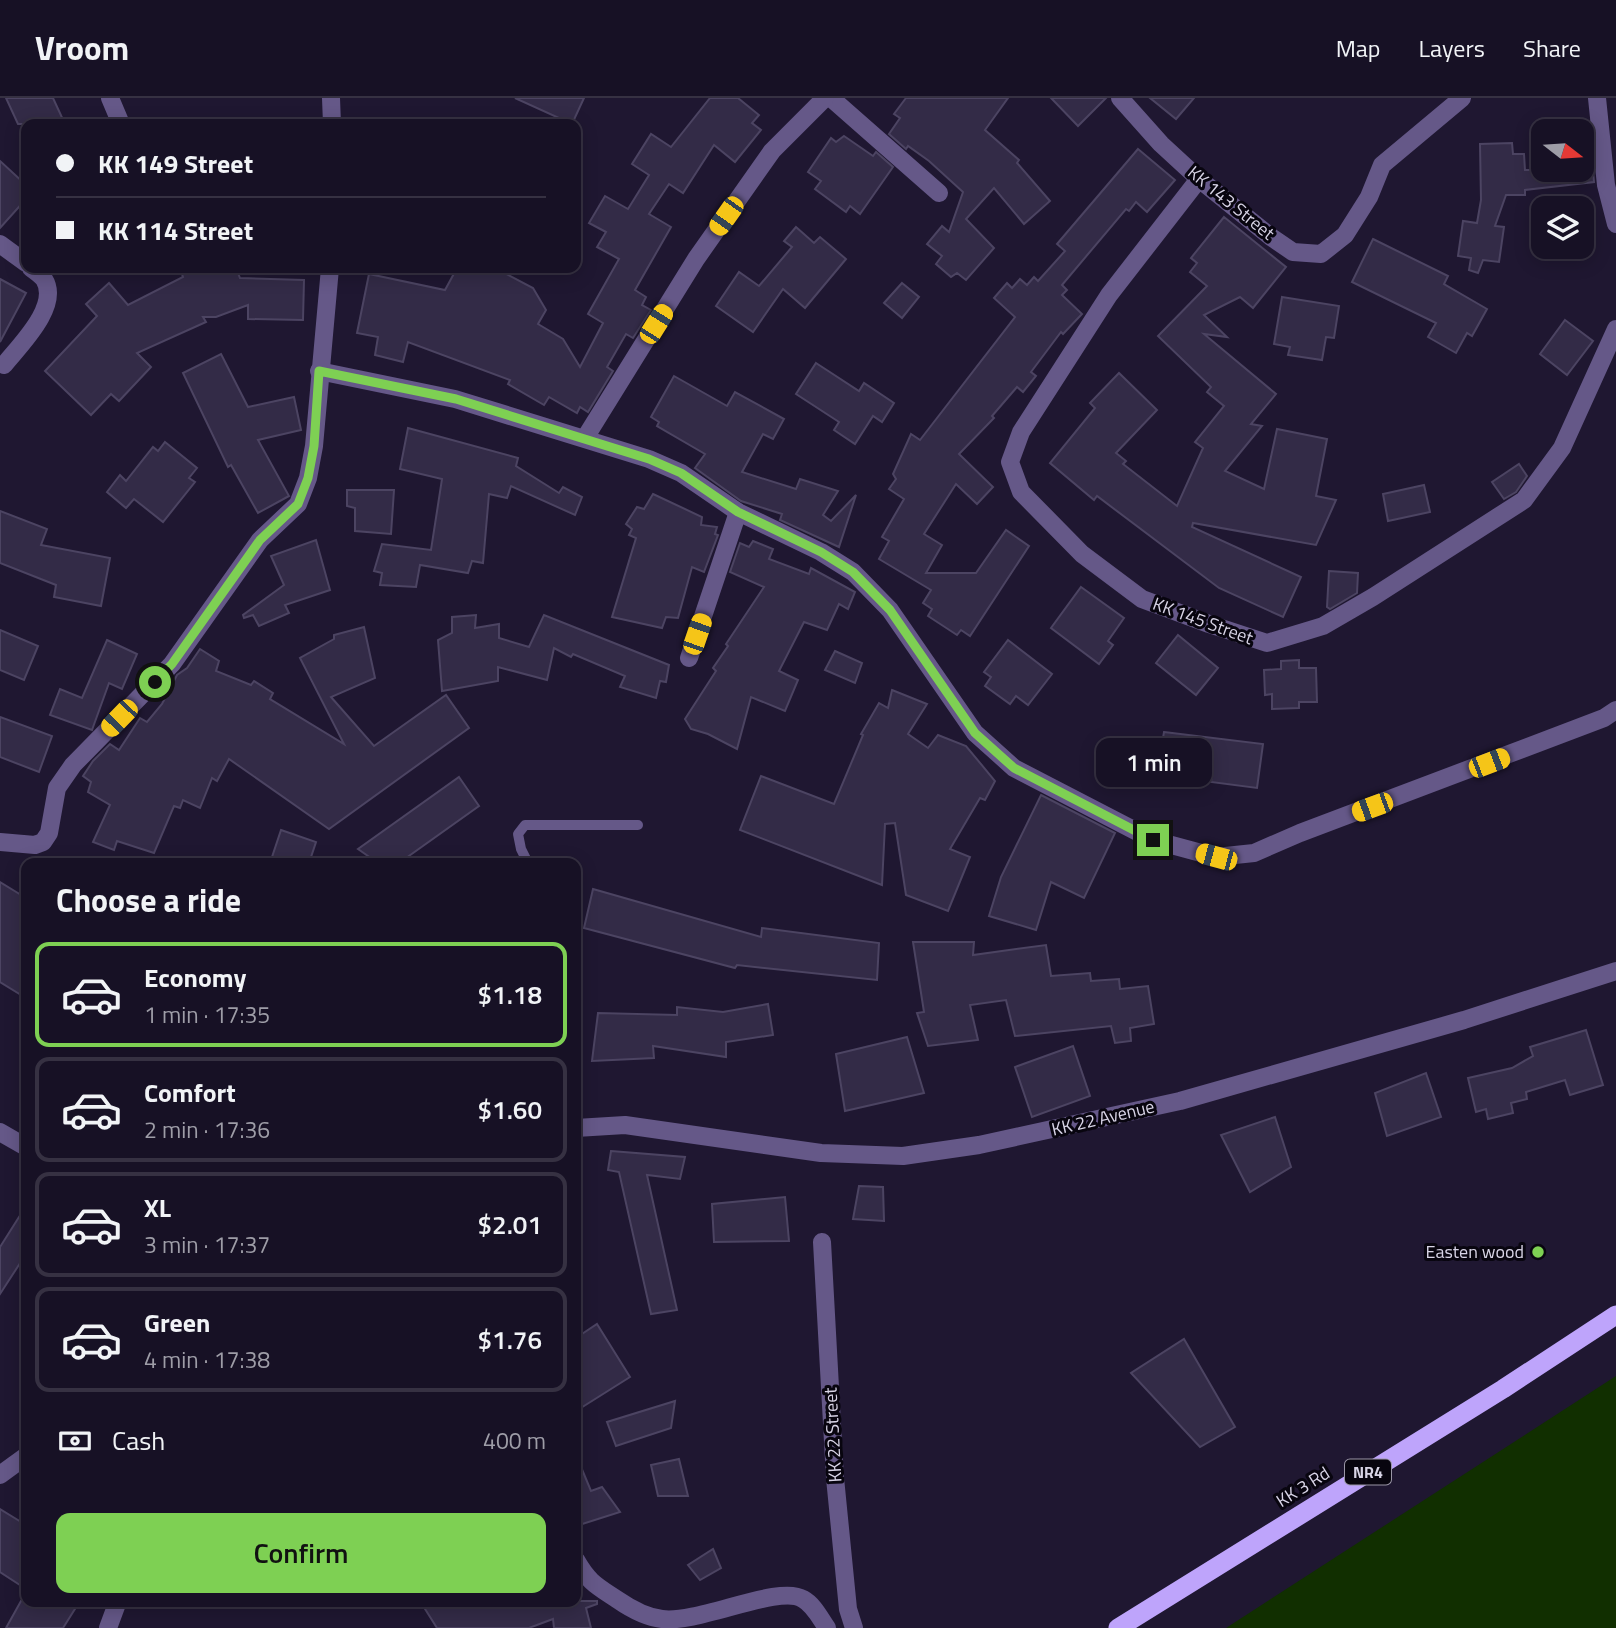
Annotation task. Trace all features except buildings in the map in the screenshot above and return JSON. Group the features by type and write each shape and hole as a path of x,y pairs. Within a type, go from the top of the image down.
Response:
{"highway":[{"name":"KK 3 Rd","path":"1118,1628 1503,1389 1616,1315"}],"street":[{"path":"110,98 119,119"},
{"path":"331,98 332,119"},
{"path":"585,438 696,260 764,162 825,98"},
{"path":"831,98 939,193"},
{"name":"KK 143 Street","path":"1120,98 1161,144 1271,237 1293,252 1321,254 1345,235 1369,197 1382,165 1462,98"},
{"path":"1597,98 1606,185 1616,224"},
{"name":"KK 145 Street","path":"1199,178 1109,295 1021,432 1010,462 1021,492 1082,554 1142,598 1209,624 1267,643 1322,626 1373,597 1524,500 1562,448 1616,329"},
{"path":"0,244 21,259"},
{"path":"4,365 44,314 47,293 44,280 37,273"},
{"path":"0,842 35,845 43,842 49,833 57,788 73,765 172,664 260,540 298,504 308,478 314,446 329,273"},
{"path":"319,371 456,399 649,459 681,473 738,512 821,552 853,572 890,610 975,733 1014,768 1153,840 1216,857 1254,853 1300,833 1420,790 1604,718 1616,709"},
{"path":"689,658 738,512"},
{"name":"KK 22 Avenue","path":"581,1128 625,1125 821,1153 903,1156 979,1145 1180,1101 1464,1020 1616,971"},
{"path":"0,1132 21,1144"},
{"name":"KK 22 Street","path":"822,1242 835,1478 848,1609 853,1628"},
{"path":"0,1475 21,1460"},
{"path":"581,1569 587,1579 635,1611 661,1619 686,1619 785,1595 803,1598 827,1628"},
{"path":"108,1628 116,1607"}],"lane":[{"path":"526,858 518,834 526,825 638,825"}],"green space":[{"path":"1616,1376 1616,1628 1226,1628"}],"place":[{"name":"Easten wood","path":"1538,1252"}],"route":[{"path":"155,682 172,664 260,540 298,504 308,478 314,446 319,371 456,399 649,459 681,473 738,512 821,552 853,572 890,610 975,733 1014,768 1153,840"}]}
